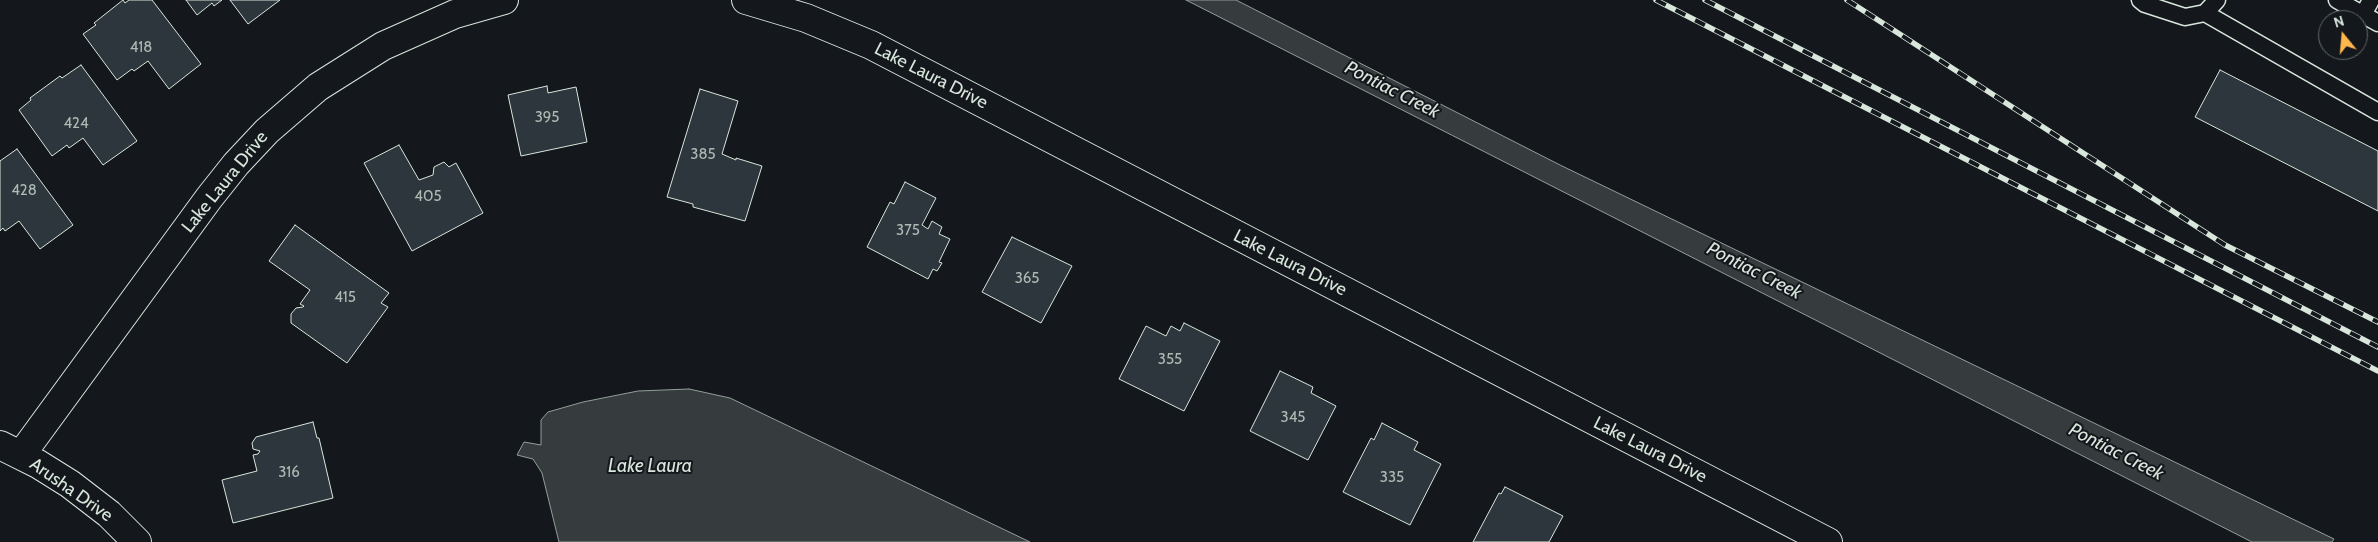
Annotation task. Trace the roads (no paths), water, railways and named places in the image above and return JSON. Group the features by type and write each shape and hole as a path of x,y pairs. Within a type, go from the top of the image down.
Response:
{"street":[{"name":"Lake Laura Drive","path":"11,450 236,164 266,131 318,87 382,46 455,14 504,0"},
{"name":"Lake Laura Drive","path":"746,0 806,18 871,45 1828,542"},
{"name":"Arusha Drive","path":"11,450 55,474 85,494 137,542"}],"lane":[{"path":"2140,0 2145,4 2185,17 2205,13 2218,0"},
{"path":"2337,0 2356,10"},
{"path":"2205,13 2378,112"}],"water":[{"name":"Pontiac Creek","path":"1186,0 1236,0 1560,165 2334,539 2332,542 2252,542"},
{"name":"Lake Laura","path":"689,389 730,398 1030,542 559,542 542,473 533,459 517,455 524,442 541,445 541,420 548,412 583,402 638,391"}],"railway":[{"path":"1656,0 2378,371"},
{"path":"1705,0 2378,347"},
{"path":"1847,0 2225,245 2378,322"}]}
